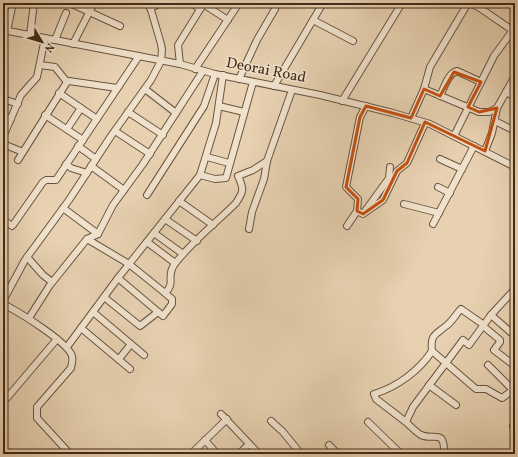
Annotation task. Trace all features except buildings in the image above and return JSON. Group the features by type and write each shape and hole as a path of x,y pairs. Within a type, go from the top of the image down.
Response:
{"street":[{"path":"5,30 13,3"},
{"path":"30,35 35,3"},
{"path":"70,3 120,26"},
{"path":"73,44 94,3"},
{"path":"70,454 37,418 36,413 37,406 71,368 72,355 67,347 28,318 4,304 4,299 27,257 63,208 151,80 161,61 162,50 150,5 161,3"},
{"path":"192,3 203,5 228,20"},
{"path":"195,69 239,3"},
{"path":"274,86 323,3"},
{"path":"364,3 371,3"},
{"path":"342,101 402,3"},
{"path":"411,118 424,89 430,67 469,3 482,6 514,31 494,56 454,136"},
{"path":"180,64 178,45 203,5"},
{"path":"239,78 257,40 275,9"},
{"path":"55,40 66,13"},
{"path":"313,20 353,41"},
{"name":"Deorai Road","path":"5,30 180,64 215,74 366,106 411,118 454,136 515,167"},
{"path":"3,137 23,93 37,77 45,38"},
{"path":"3,220 12,226 15,224 43,182 46,180 56,180 139,56"},
{"path":"40,65 55,67 67,82"},
{"path":"28,318 52,282 87,239 98,234 113,205 163,135 203,71"},
{"path":"440,96 450,76 454,72 481,82"},
{"path":"147,195 204,106 215,74"},
{"path":"67,347 118,278 200,175 207,157 216,123 223,75"},
{"path":"485,151 495,121 497,108 515,76"},
{"path":"18,160 67,82 69,81 117,88"},
{"path":"226,178 229,163 254,82"},
{"path":"145,89 176,113"},
{"path":"424,89 479,112 490,112 497,108"},
{"path":"249,229 252,212 264,179 267,161 292,90"},
{"path":"506,92 515,98"},
{"path":"59,93 97,119"},
{"path":"3,99 18,104"},
{"path":"219,106 244,112"},
{"path":"360,212 358,199 346,187 360,117 366,106"},
{"path":"66,130 81,108"},
{"path":"128,112 163,135"},
{"path":"45,115 83,140"},
{"path":"3,116 11,119"},
{"path":"495,121 515,131"},
{"path":"360,212 383,200 397,171 407,163 425,123"},
{"path":"115,131 150,154"},
{"path":"3,144 23,152"},
{"path":"78,146 96,158"},
{"path":"433,224 474,146"},
{"path":"207,157 229,163"},
{"path":"440,159 462,169"},
{"path":"200,175 214,179 238,176 253,170 267,161"},
{"path":"66,164 71,168 87,173"},
{"path":"91,166 124,190"},
{"path":"347,226 389,178 390,167"},
{"path":"166,293 172,283 170,271 175,263 236,203 242,194 243,186 238,176"},
{"path":"438,187 450,193"},
{"path":"179,201 213,225"},
{"path":"404,204 439,213"},
{"path":"63,208 98,234"},
{"path":"165,219 197,241"},
{"path":"154,233 183,254"},
{"path":"87,239 129,264 166,293 172,299 172,304 163,316 118,278"},
{"path":"147,242 175,263"},
{"path":"27,257 43,275 52,282"},
{"path":"406,422 413,407 463,340 469,345 490,315 515,289"},
{"path":"104,297 140,326 158,312"},
{"path":"444,454 443,442 441,438 438,436 421,435 376,399 374,394 388,390 422,366 432,351 431,340 437,332 447,326 461,309 500,340 494,350 515,366"},
{"path":"93,312 144,355"},
{"path":"490,315 515,336"},
{"path":"81,328 130,369"},
{"path":"6,399 56,340"},
{"path":"119,359 131,344"},
{"path":"432,351 445,364 476,389 486,389 502,398 514,389 488,365"},
{"path":"429,385 456,405"},
{"path":"221,414 259,454"},
{"path":"190,454 227,419"},
{"path":"270,421 284,432 301,454"},
{"path":"368,422 400,454"},
{"path":"515,424 513,426 515,429"},
{"path":"205,440 217,454"},
{"path":"239,454 250,444"},
{"path":"329,444 336,452"},
{"path":"149,454 163,454"}],"highlighted area":[{"path":"454,72 481,82 468,107 479,112 497,108 485,151 425,122 407,163 397,171 383,200 363,214 357,211 358,199 346,187 360,117 366,106 411,118 424,89 440,96"}]}
